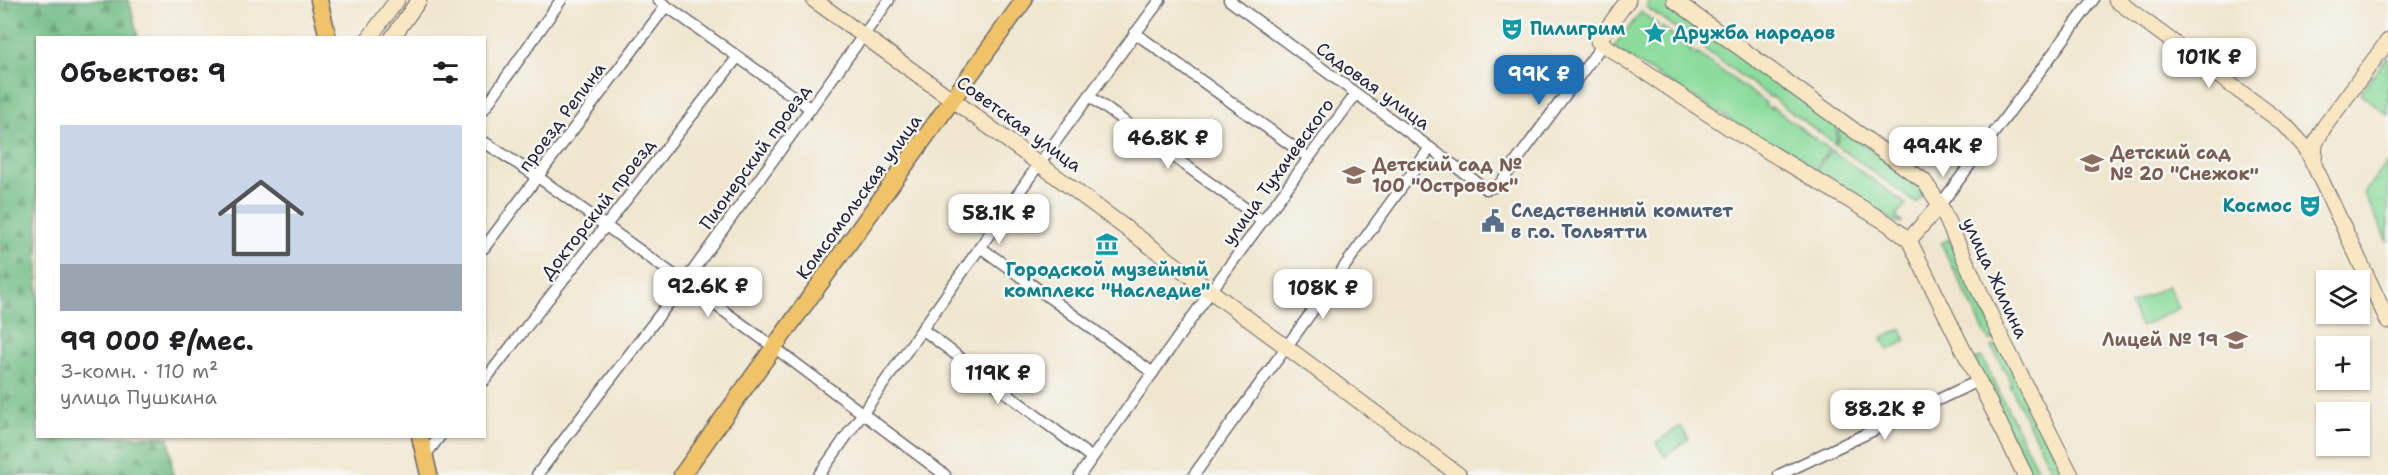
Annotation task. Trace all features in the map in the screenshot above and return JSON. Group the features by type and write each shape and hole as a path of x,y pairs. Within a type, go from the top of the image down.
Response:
{"main road":[{"path":"320,0 328,36"},
{"path":"370,36 396,0"},
{"path":"393,36 419,0"},
{"name":"Советская улица","path":"814,0 953,100 1459,475"},
{"name":"Комсомольская улица","path":"682,475 1024,0"},
{"path":"1628,0 1600,42 1728,127 1887,223 1909,240 2025,475"},
{"name":"улица Жилина","path":"1674,0 1924,181 1940,205 1996,327 2071,475"},
{"path":"2116,0 2284,124 2306,148 2388,321"},
{"path":"2315,167 2313,155 2315,144 2324,127 2388,41"},
{"path":"1909,240 1940,205"},
{"path":"420,438 429,475"}],"street":[{"path":"486,106 561,0"},
{"name":"Пионерский проезд","path":"537,475 684,283 889,0"},
{"path":"819,475 1039,164 1160,0"},
{"name":"Садовая улица","path":"1229,0 1486,189 1498,186 1600,42"},
{"path":"1940,205 2093,0"},
{"path":"662,3 811,109"},
{"name":"проезд Репина","path":"486,245 538,177 662,3"},
{"path":"1135,33 1309,158"},
{"name":"Докторский проезд","path":"486,378 737,58"},
{"name":"улица Тухачевского","path":"1080,475 1211,291 1356,94"},
{"path":"1089,96 1263,221"},
{"path":"486,143 538,177 775,348 945,475"},
{"path":"1194,475 1430,148"},
{"path":"980,247 1153,373"},
{"path":"922,329 1092,458"},
{"path":"1779,475 1978,381"},
{"path":"424,457 438,438"}],"green space":[{"path":"0,0 129,0 138,36 36,36 36,438 169,438 173,475 0,475"},
{"path":"1649,0 1665,0 1836,124 1837,138 1834,143 1703,48 1704,46 1646,7"},
{"path":"1641,12 1658,25 1655,29 1651,27 1647,32 1658,40 1662,35 1658,32 1662,27 1691,49 1690,51 1698,54 1766,103 1765,105 1771,109 1772,107 1829,149 1814,171 1613,48"},
{"path":"2388,56 2388,115 2360,93"},
{"path":"1838,125 1919,184 1925,192 1916,203 1835,144 1839,139"},
{"path":"1831,150 1906,204 1896,217 1902,222 1896,222 1815,173"},
{"path":"2388,162 2388,242 2364,193"},
{"path":"1949,239 1997,337 1989,341 1941,243"},
{"path":"2168,286 2179,308 2141,327 2130,304"},
{"path":"1901,329 1906,341 1888,350 1882,338"},
{"path":"2000,343 2065,475 2054,475 2010,386 2012,384 1992,347"},
{"path":"1982,357 2040,475 2031,475 1974,360"},
{"path":"1680,426 1689,439 1665,456 1656,443"}],"place":[{"name":"Пилигрим","path":"1512,29"},
{"name":"Дружба народов","path":"1655,33"},
{"name":"Детский сад № 20 \"Снежок\"","path":"2092,163"},
{"name":"Детский сад № 100 \"Островок\"","path":"1354,175"},
{"name":"Космос","path":"2310,206"},
{"name":"Следственный комитет в г.о. Тольятти","path":"1493,221"},
{"name":"Городской музейный комплекс \"Наследие\"","path":"1107,244"},
{"name":"Лицей № 19","path":"2236,340"}]}
